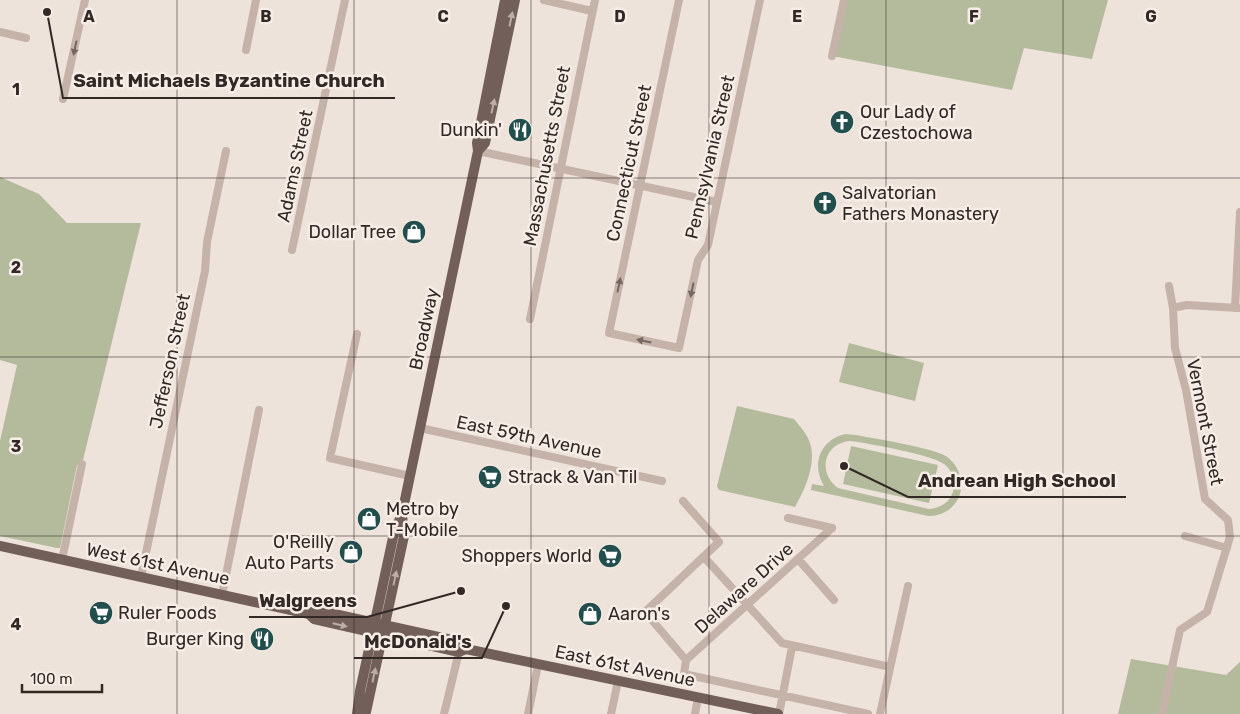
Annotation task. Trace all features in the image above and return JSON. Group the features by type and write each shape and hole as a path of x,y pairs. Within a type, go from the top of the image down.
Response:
{"main road":[{"name":"Broadway","path":"364,714 366,712 394,533 402,514 478,151 476,142 505,0"},
{"name":"Broadway","path":"478,151 485,143 515,0"},
{"name":"West 61st Avenue","path":"0,546 309,614 316,610 378,629"},
{"name":"Broadway","path":"357,714 356,711 378,629"},
{"name":"East 61st Avenue","path":"378,629 462,650 778,714"}],"street":[{"path":"63,99 85,0"},
{"path":"246,50 256,0"},
{"name":"Adams Street","path":"292,250 345,0"},
{"path":"544,0 592,11"},
{"name":"Massachusetts Street","path":"530,319 595,0"},
{"name":"Connecticut Street","path":"679,0 609,333 679,348"},
{"name":"Pennsylvania Street","path":"679,348 698,260 708,245 760,0"},
{"path":"832,56 844,0"},
{"path":"0,32 26,38"},
{"name":"Jefferson Street","path":"141,577 205,271 207,242 226,151"},
{"path":"478,151 717,202"},
{"path":"1173,308 1186,305 1237,308 1240,212"},
{"name":"Vermont Street","path":"1162,714 1180,630 1207,612 1230,536 1228,520 1206,499 1186,390 1175,348 1173,308 1169,286"},
{"path":"357,334 330,458 410,476"},
{"path":"222,595 259,410"},
{"name":"East 59th Avenue","path":"420,428 662,481"},
{"path":"62,560 82,464"},
{"path":"683,501 719,542 645,612 686,660 684,674 868,714"},
{"name":"Delaware Drive","path":"686,660 832,528 788,518"},
{"path":"1185,536 1227,548"},
{"path":"704,556 782,643 792,647 890,667"},
{"path":"798,559 834,600"},
{"path":"880,714 908,586"},
{"path":"778,714 792,647"},
{"path":"444,714 462,650"},
{"path":"528,714 538,665"},
{"path":"611,714 618,681"},
{"path":"695,714 698,698"}],"green space":[{"path":"844,0 1108,0 1092,59 1024,48 1012,90 832,56"},
{"path":"0,177 39,194 67,223 141,223 82,464 77,465 60,548 0,536 0,441 17,365 0,360"},
{"path":"849,343 924,363 915,401 839,382"},
{"path":"737,406 794,419 807,436 811,447 811,465 803,492 795,507 719,490 717,486"},
{"path":"845,434 856,435 916,446 946,456 960,474 961,491 959,497 946,511 928,516 811,490 812,484 824,486 818,470 818,462 824,448 836,437","holes":["850,441 914,453 944,464 950,470 954,481 951,496 944,504 929,509 838,488 827,475 826,460 834,447"]},
{"path":"851,446 938,465 929,503 843,484"},
{"path":"1131,659 1226,675 1240,662 1240,714 1118,714"}],"place":[{"name":"Saint Michaels Byzantine Church","path":"47,12"},
{"name":"Our Lady of Czestochowa","path":"842,122"},
{"name":"Dunkin'","path":"520,130"},
{"name":"Salvatorian Fathers Monastery","path":"825,203"},
{"name":"Dollar Tree","path":"414,232"},
{"name":"Andrean High School","path":"844,466"},
{"name":"Strack & Van Til","path":"490,477"},
{"name":"Metro by T-Mobile","path":"369,519"},
{"name":"O'Reilly Auto Parts","path":"351,552"},
{"name":"Shoppers World","path":"610,556"},
{"name":"Walgreens","path":"461,591"},
{"name":"McDonald's","path":"506,606"},
{"name":"Ruler Foods","path":"101,613"},
{"name":"Aaron's","path":"590,614"},
{"name":"Burger King","path":"262,639"}]}
